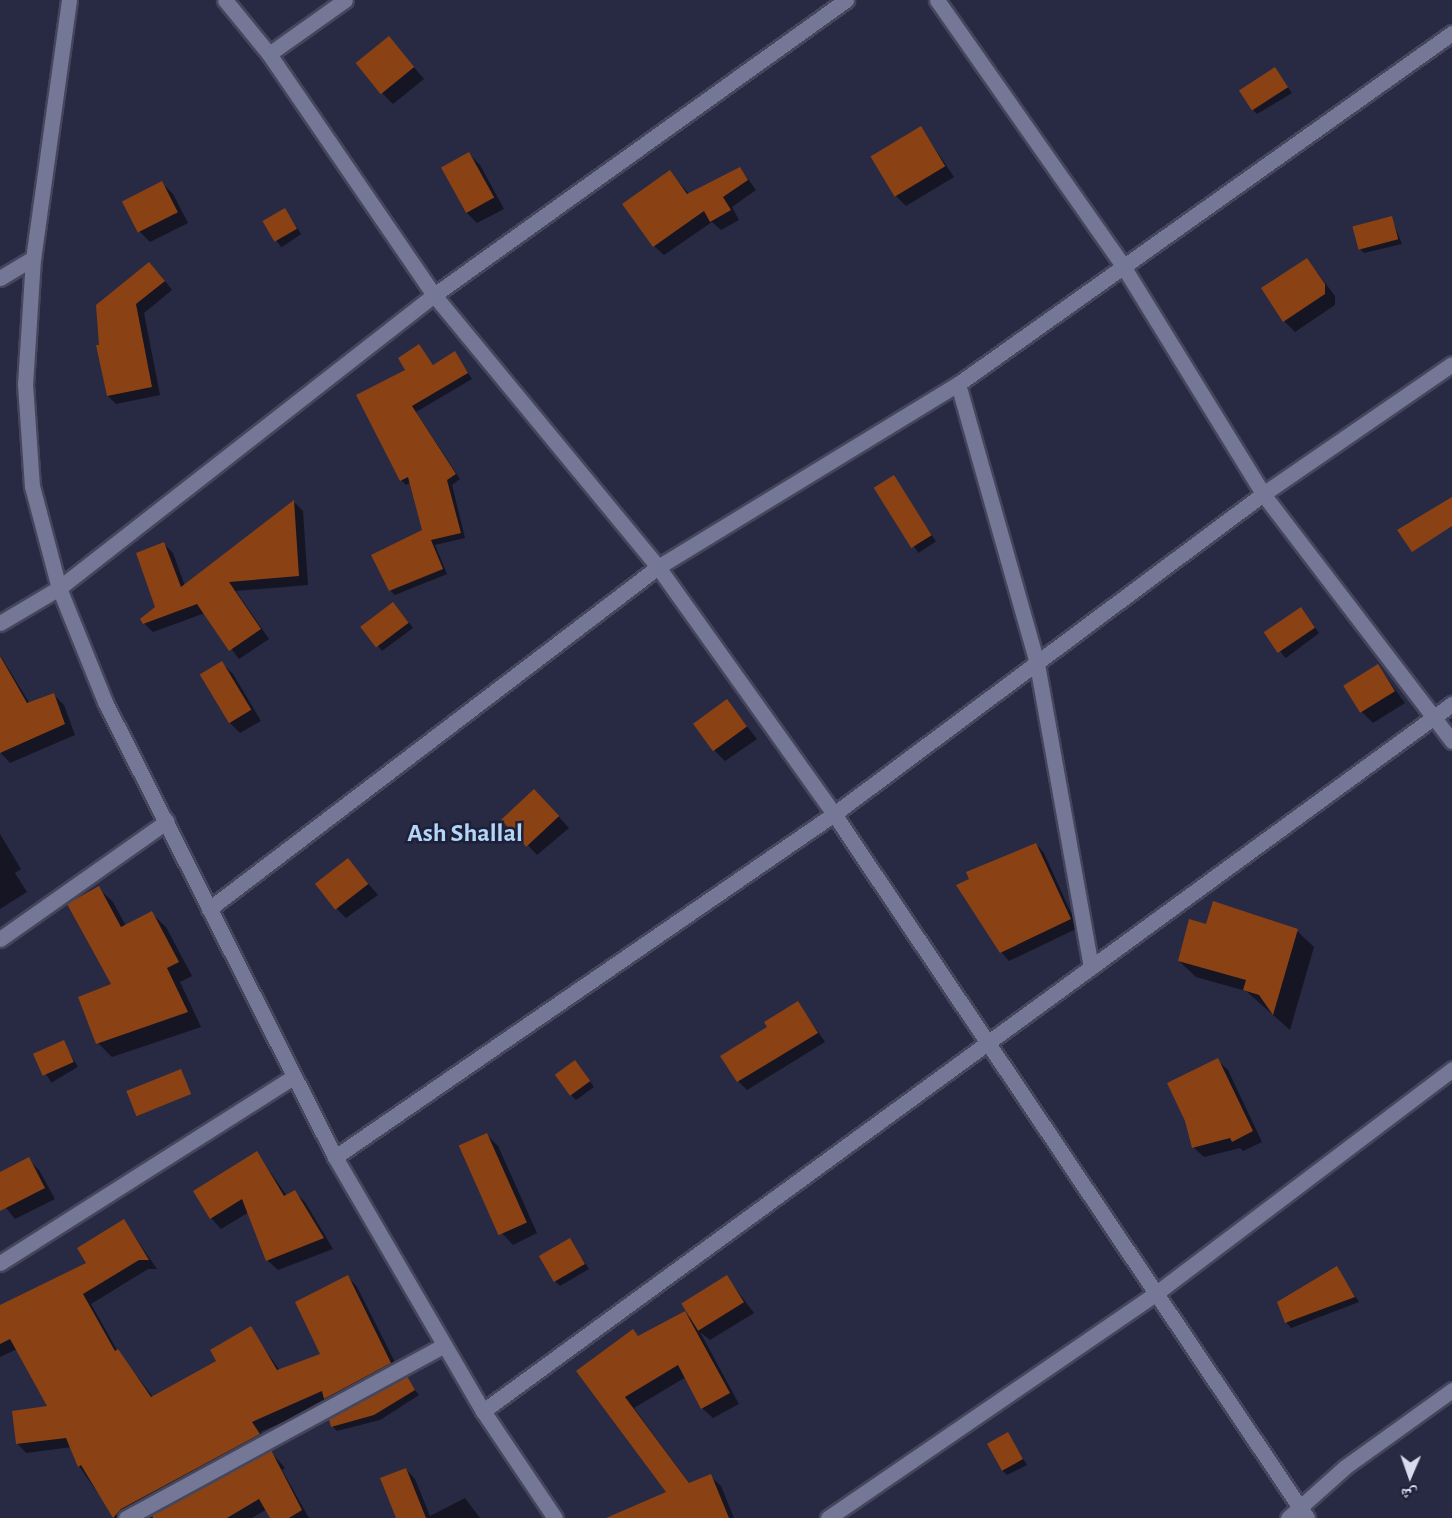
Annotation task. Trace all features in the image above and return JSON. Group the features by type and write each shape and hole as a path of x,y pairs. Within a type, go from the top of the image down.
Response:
{"street":[{"path":"69,0 33,258 25,384 32,486 59,588 105,702 335,1157 483,1411 555,1518"},
{"path":"225,0 269,54 434,295 658,567 834,814 990,1044 1298,1515 1345,1467 1452,1390"},
{"path":"269,54 345,0"},
{"path":"0,623 59,588 434,295 846,0"},
{"path":"937,0 1123,266 1263,494 1452,741"},
{"path":"209,909 658,567 958,384 1452,33"},
{"path":"0,278 33,258"},
{"path":"335,1157 834,814 1263,494 1452,364"},
{"path":"958,384 1038,664 1091,967"},
{"path":"483,1411 990,1044 1091,967 1452,704"},
{"path":"0,939 167,821"},
{"path":"828,1518 1155,1294 1452,1069"},
{"path":"0,1263 293,1077"},
{"path":"126,1518 444,1345"}],"building":[{"path":"389,36 414,67 381,94 356,63"},
{"path":"1275,67 1288,87 1252,111 1239,90"},
{"path":"921,126 945,166 895,197 870,156"},
{"path":"469,152 494,197 466,213 441,168"},
{"path":"740,167 748,180 723,197 731,210 710,222 704,211 653,247 622,204 670,170 687,194"},
{"path":"162,181 178,212 138,233 122,201"},
{"path":"285,208 297,229 274,242 262,221"},
{"path":"1392,216 1398,239 1359,250 1352,227"},
{"path":"1307,258 1325,284 1325,294 1283,322 1261,288"},
{"path":"149,262 165,281 136,304 152,387 107,396 96,345 99,345 96,305"},
{"path":"419,344 433,365 455,351 468,373 412,406 456,474 447,480 461,533 431,540 443,569 389,591 371,555 422,530 408,477 400,481 356,395 405,370 398,358"},
{"path":"894,475 932,535 911,548 874,488"},
{"path":"1452,497 1452,526 1412,552 1397,530"},
{"path":"294,500 299,576 229,582 261,629 229,651 197,604 143,624 140,619 155,607 136,553 164,542 181,587"},
{"path":"393,602 409,623 376,647 360,627"},
{"path":"1301,607 1315,628 1278,653 1264,632"},
{"path":"0,656 27,703 54,693 65,724 0,753"},
{"path":"222,661 251,710 229,723 200,674"},
{"path":"1378,664 1395,691 1360,713 1343,686"},
{"path":"727,699 747,727 713,751 693,724"},
{"path":"534,789 559,816 526,847 501,820"},
{"path":"1036,843 1071,919 1000,953 956,885 969,879 966,872"},
{"path":"348,858 368,884 335,910 315,884"},
{"path":"99,886 121,927 152,911 179,962 167,968 188,1012 96,1044 78,997 111,984 67,904"},
{"path":"1213,901 1298,929 1273,1015 1259,995 1243,990 1246,980 1178,961 1189,919 1206,924"},
{"path":"798,1001 818,1033 737,1082 720,1056 767,1027 764,1022"},
{"path":"64,1040 74,1062 43,1076 33,1054"},
{"path":"1218,1058 1253,1131 1232,1142 1230,1138 1192,1148 1185,1121 1167,1083"},
{"path":"575,1060 590,1081 570,1096 555,1075"},
{"path":"181,1069 191,1094 136,1116 126,1091"},
{"path":"487,1133 527,1223 499,1235 459,1146"},
{"path":"257,1151 284,1196 295,1190 324,1238 266,1261 242,1199 210,1219 193,1191"},
{"path":"29,1157 45,1188 0,1211 0,1172"},
{"path":"124,1219 149,1260 139,1260 83,1294 115,1351 118,1349 151,1397 216,1361 210,1350 251,1326 277,1370 320,1354 295,1302 348,1275 391,1363 324,1399 322,1391 252,1422 260,1434 121,1509 113,1518 81,1465 78,1467 66,1438 16,1444 12,1411 47,1406 10,1339 0,1344 0,1305 86,1263 77,1248"},
{"path":"570,1238 585,1264 554,1282 539,1256"},
{"path":"1337,1266 1355,1297 1285,1323 1277,1302"},
{"path":"727,1275 744,1302 698,1331 681,1304"},
{"path":"685,1311 730,1393 701,1409 678,1365 625,1397 689,1483 711,1474 729,1518 606,1518 666,1492 576,1371 633,1329 638,1336"},
{"path":"407,1376 415,1390 374,1415 331,1427 329,1419"},
{"path":"1008,1432 1023,1459 1002,1471 987,1444"},
{"path":"271,1450 302,1510 289,1518 270,1518 259,1499 227,1518 153,1518 152,1515"},
{"path":"406,1468 426,1518 396,1518 380,1478"}],"district":[{"name":"Ash Shallal","path":"465,834"}]}
